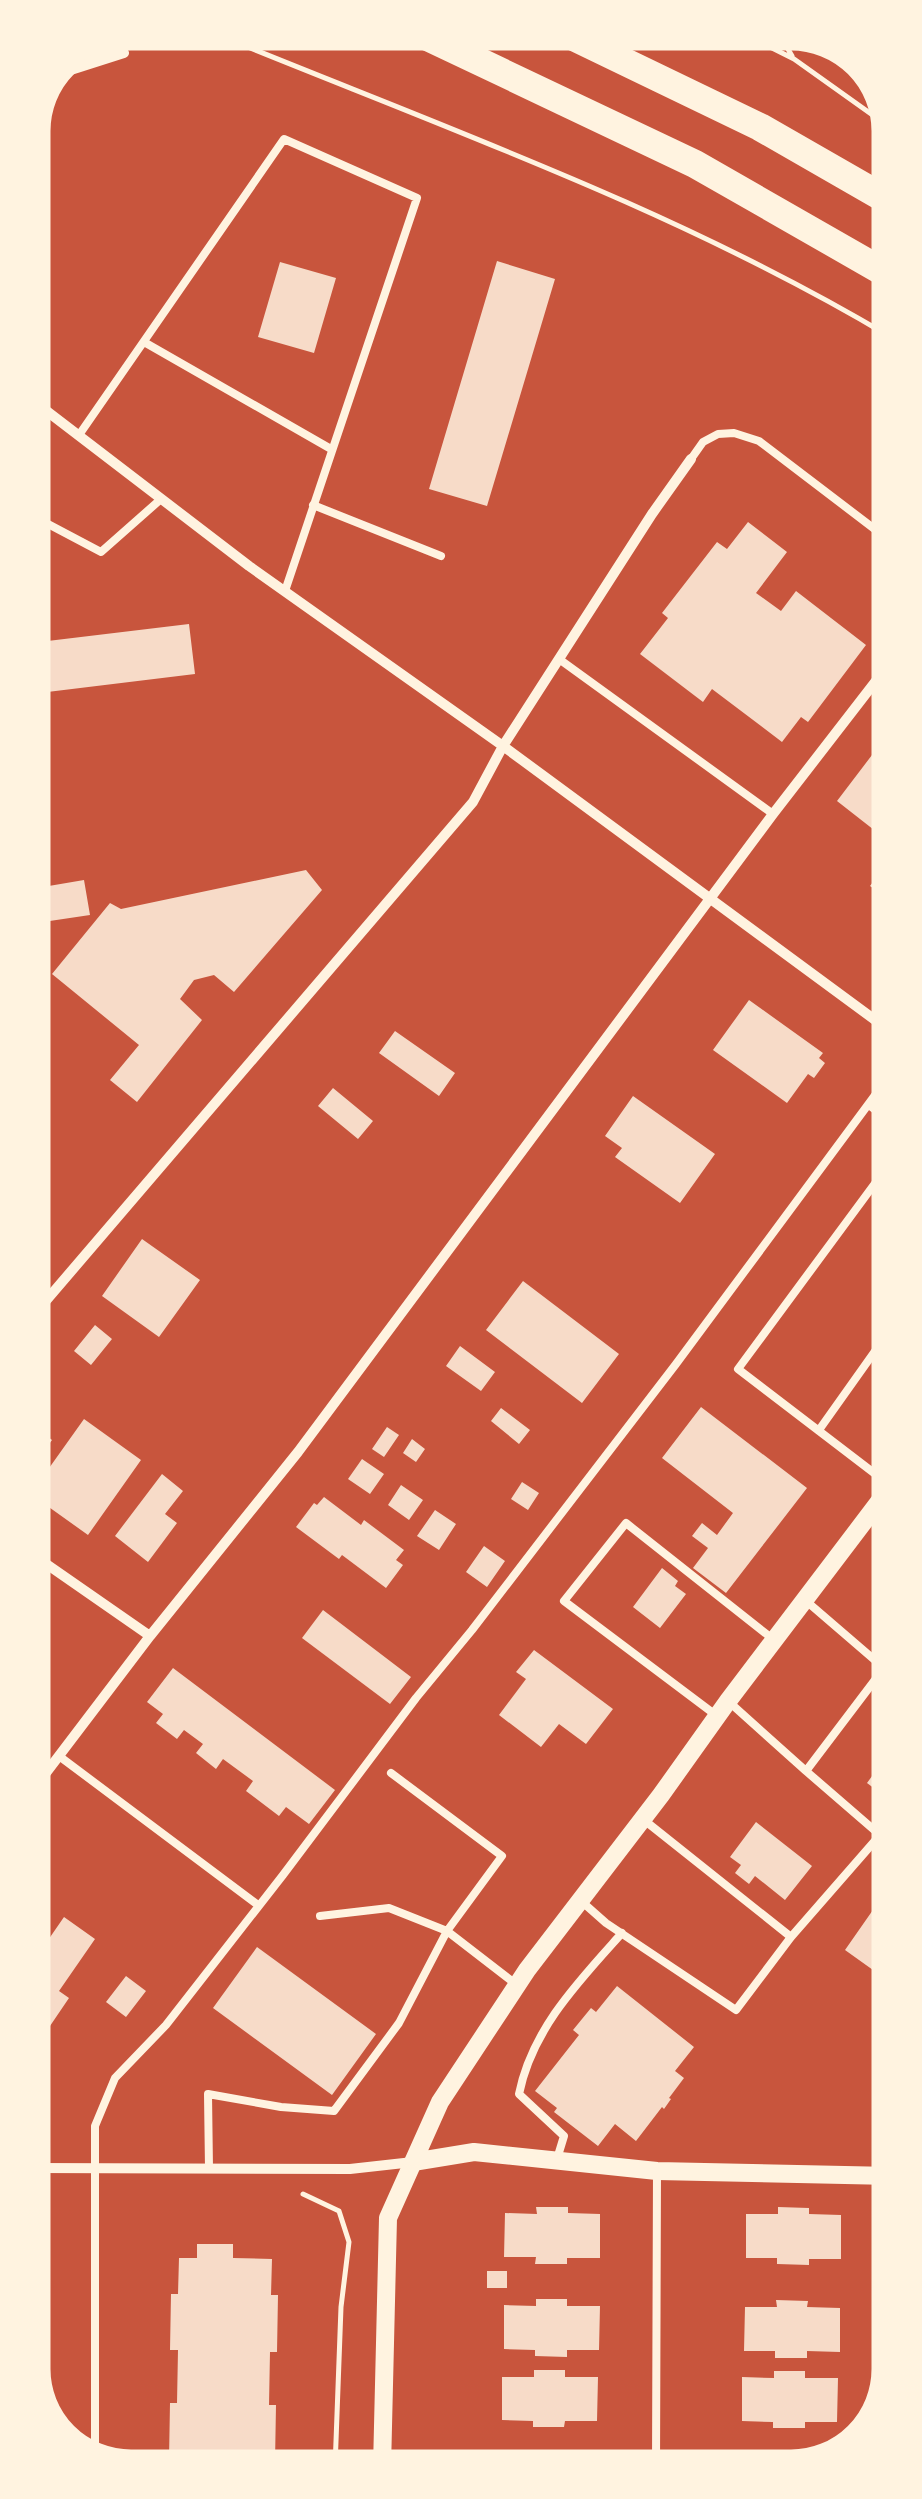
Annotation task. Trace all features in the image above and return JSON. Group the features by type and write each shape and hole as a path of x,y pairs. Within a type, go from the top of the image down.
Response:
{"highway":[{"path":"451,48 695,164 874,266"},
{"path":"598,48 760,126 874,193"}],"street":[{"path":"75,69 124,54"},
{"path":"48,412 284,591 503,746 874,1019"},
{"path":"48,1298 472,802 503,746 691,459"},
{"path":"48,1770 298,1452 874,683"},
{"path":"382,2451 388,2218 440,2102 517,1985 874,1507"},
{"path":"48,1565 150,1636"},
{"path":"48,2168 350,2169 474,2152 657,2171 874,2176"}],"lane":[{"path":"79,435 284,140 417,198 284,591"},
{"path":"144,342 332,449"},
{"path":"691,459 703,442 718,434 734,433 760,442 874,529"},
{"path":"48,524 101,552 161,498"},
{"path":"313,504 441,556"},
{"path":"559,660 773,814"},
{"path":"94,2443 95,2126 116,2078 166,2025 472,1630 874,1098"},
{"path":"869,1105 874,1109"},
{"path":"874,1184 738,1369 874,1474"},
{"path":"818,1430 874,1352"},
{"path":"774,1640 626,1522 564,1601 722,1708 874,1829"},
{"path":"805,1600 874,1659"},
{"path":"806,1771 874,1681"},
{"path":"59,1756 258,1905"},
{"path":"209,2169 208,2094 281,2107 334,2111 398,2023 447,1930 502,1856 391,1773"},
{"path":"642,1820 792,1937"},
{"path":"580,1900 606,1923 736,2010 874,1841"},
{"path":"320,1916 389,1908 447,1930 517,1985"},
{"path":"557,2161 564,2136 518,2094 524,2068 559,2004 622,1932"},
{"path":"656,2452 657,2171"}],"path":[{"path":"251,48 568,176 722,246 874,327"},
{"path":"772,48 794,59 873,115"},
{"path":"788,48 794,59"},
{"path":"302,2194 339,2212 349,2242 341,2307 335,2451"}],"building":[{"path":"497,261 555,279 487,506 429,489"},
{"path":"280,262 336,278 314,353 258,337"},
{"path":"748,522 787,552 756,593 781,611 796,591 866,645 808,722 801,717 782,742 712,689 703,702 640,654 668,618 662,613 717,542 727,549"},
{"path":"189,624 195,674 48,692 48,641"},
{"path":"872,755 874,757 874,830 837,801"},
{"path":"306,870 322,890 234,992 214,975 194,980 180,999 202,1020 137,1102 110,1080 139,1045 52,974 110,903 121,909"},
{"path":"84,880 90,915 48,921 48,886"},
{"path":"749,1000 823,1053 819,1058 825,1063 814,1078 808,1074 787,1103 713,1050"},
{"path":"395,1031 455,1073 439,1096 379,1053"},
{"path":"333,1088 373,1121 358,1139 318,1106"},
{"path":"633,1096 715,1154 680,1203 615,1157 622,1148 605,1136"},
{"path":"142,1239 200,1280 159,1337 102,1296"},
{"path":"523,1281 619,1354 582,1403 486,1330"},
{"path":"95,1325 112,1339 91,1365 74,1351"},
{"path":"460,1346 495,1372 481,1391 446,1366"},
{"path":"701,1407 807,1488 726,1593 693,1568 708,1548 692,1536 702,1523 717,1535 733,1513 662,1458"},
{"path":"501,1408 530,1430 519,1444 491,1421"},
{"path":"84,1419 141,1460 88,1535 48,1506 48,1470"},
{"path":"387,1427 399,1435 384,1457 372,1449"},
{"path":"412,1439 425,1449 416,1462 403,1453"},
{"path":"362,1459 384,1474 370,1494 348,1479"},
{"path":"162,1474 183,1491 165,1514 177,1523 148,1562 115,1536"},
{"path":"522,1482 539,1493 528,1510 511,1499"},
{"path":"401,1485 423,1500 409,1520 388,1505"},
{"path":"324,1497 404,1550 396,1560 403,1565 386,1588 296,1527 314,1503 317,1505"},
{"path":"435,1510 456,1524 439,1550 417,1536"},
{"path":"484,1546 505,1561 487,1587 466,1572"},
{"path":"662,1568 686,1594 660,1628 633,1607"},
{"path":"323,1610 411,1677 390,1704 302,1638"},
{"path":"534,1650 613,1709 586,1744 559,1724 541,1747 499,1715 526,1679 516,1672"},
{"path":"173,1668 335,1790 309,1824 286,1807 279,1816 246,1791 253,1781 223,1759 216,1769 196,1753 203,1744 184,1730 177,1739 156,1723 163,1714 147,1702"},
{"path":"756,1822 812,1866 785,1900 755,1876 749,1884 735,1873 741,1865 730,1857"},
{"path":"874,1908 873,1970 845,1950"},
{"path":"64,1917 95,1939 59,1991 69,1998 50,2026 48,2025 48,1940"},
{"path":"257,1947 376,2034 332,2095 213,2008"},
{"path":"126,1976 146,1991 126,2017 106,2002"},
{"path":"617,1986 694,2047 675,2071 684,2078 636,2141 615,2124 598,2146 554,2112 557,2108 535,2091 579,2035 573,2030 591,2008 596,2012"},
{"path":"536,2207 568,2207 568,2213 600,2214 600,2258 567,2258 567,2264 535,2264 536,2257 504,2257 505,2213 537,2214"},
{"path":"778,2207 809,2208 809,2214 841,2215 841,2259 809,2259 809,2265 777,2264 777,2258 746,2258 746,2214 778,2214"},
{"path":"197,2244 233,2244 233,2258 272,2259 271,2295 278,2295 277,2352 270,2352 269,2405 276,2405 275,2451 169,2451 170,2403 177,2403 178,2350 170,2350 171,2294 178,2294 179,2258 197,2258"},
{"path":"487,2271 507,2271 507,2288 487,2288"},
{"path":"536,2299 567,2299 567,2306 600,2306 599,2350 567,2350 567,2357 535,2356 535,2350 504,2349 504,2305 536,2306"},
{"path":"776,2300 808,2301 807,2307 840,2308 840,2352 807,2351 807,2358 775,2358 775,2351 744,2351 745,2307 777,2307"},
{"path":"534,2370 565,2370 565,2377 598,2377 597,2421 533,2427 533,2421 502,2420 502,2377 534,2377"},
{"path":"774,2371 805,2371 805,2378 838,2378 837,2422 773,2428 773,2422 742,2421 742,2377 774,2378"}]}
